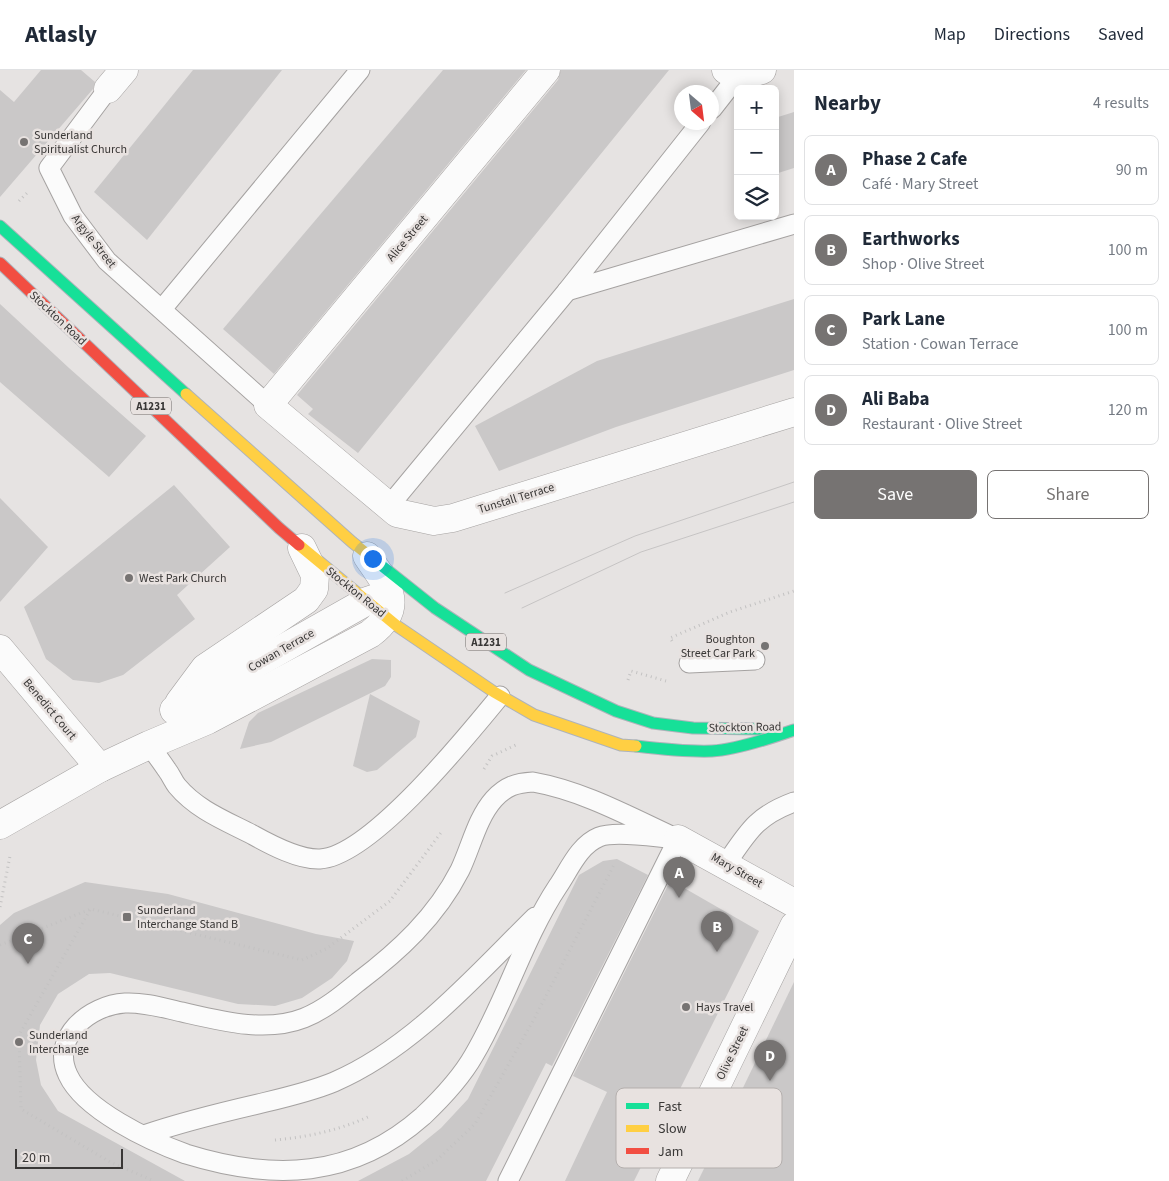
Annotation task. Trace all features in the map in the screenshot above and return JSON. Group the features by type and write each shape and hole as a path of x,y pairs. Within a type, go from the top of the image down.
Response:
{"highway":[{"name":"Stockton Road","path":"0,226 232,436 364,551 435,608 529,670 616,712 654,723 732,730 794,728"},
{"name":"Stockton Road","path":"0,263 302,548 381,604 422,643 500,696 534,714 621,745 671,750 714,751 760,741 794,728"}],"street":[{"name":"Alice Street","path":"268,405 546,70"},
{"name":"Tunstall Terrace","path":"268,405 397,513 434,522 794,412"},
{"name":"Cowan Terrace","path":"149,745 205,668 306,600 314,589 315,574 302,548"},
{"path":"364,551 386,584 381,604"},
{"path":"381,604 400,595 435,608"},
{"name":"Cowan Terrace","path":"174,710 381,604"},
{"name":"Cowan Terrace","path":"9,819 100,768 208,720 360,639 378,627 381,604"},
{"name":"Cowan Terrace","path":"360,639 379,635 395,635 422,643"},
{"name":"Benedict Court","path":"0,649 100,768"},
{"name":"Mary Street","path":"678,839 794,903"},
{"name":"Olive Street","path":"715,1088 794,926"},
{"name":"Olive Street","path":"670,1181 676,1168"}],"lane":[{"path":"162,310 360,70"},
{"path":"719,100 742,72"},
{"path":"49,168 118,76"},
{"path":"389,506 567,291 695,130"},
{"name":"Argyle Street","path":"49,168 73,216 107,261 268,405"},
{"path":"567,291 794,224"},
{"path":"689,664 755,660"},
{"path":"149,745 177,786 207,812 276,847 295,854 319,859 337,855 350,849 376,831 438,768 500,696"},
{"path":"533,782 551,785 599,803 678,839 612,834 599,837 580,852 543,909 475,1055 457,1081 436,1104 390,1142 362,1157 328,1169 297,1173 238,1170 211,1163 182,1153 144,1135 93,1105 75,1088 66,1072 63,1054 66,1040 75,1026 89,1014 106,1006 125,1003 151,1005 192,1015 247,1024 268,1025 301,1019 317,1012 377,968 411,938 429,918 446,895 460,870 486,809 496,796 506,788 518,783 533,782"},
{"path":"726,864 749,832 762,818 794,802"},
{"path":"508,1181 678,839"},
{"path":"144,1135 178,1123 293,1096 334,1082 364,1066 396,1046 447,1004 543,909"}],"path":[{"path":"18,202 49,168"},
{"path":"689,664 670,638 730,612 794,591"},
{"path":"482,771 492,756 517,743 525,745"},
{"path":"0,907 9,819"},
{"path":"0,945 91,909 302,960 326,949 390,901 447,825"},
{"path":"402,1181 437,1160 475,1124 534,1018 617,859"},
{"path":"293,1138 319,1134 353,1124 374,1114"}],"building":[{"name":"Sunderland Spiritualist Church","path":"41,70 81,70 95,82 93,89 0,197 0,90 14,102"},
{"path":"193,70 282,70 147,240 94,192"},
{"path":"443,70 526,70 274,374 223,329"},
{"path":"561,70 669,70 358,453 308,414 313,409 297,395 558,80"},
{"path":"794,112 794,168 779,173 779,130 779,117"},
{"path":"794,299 794,370 616,427 499,471 475,426 597,361"},
{"path":"0,304 146,436 109,477 0,382"},
{"name":"West Park Church","path":"174,485 230,547 177,595 195,619 123,675 99,683 73,680 46,659 24,607"},
{"path":"0,498 48,547 0,602"},
{"path":"372,659 391,660 391,677 385,686 271,742 240,749 249,722 258,713"},
{"path":"370,694 420,721 416,737 377,770 367,772 353,766"},
{"path":"617,859 648,875 552,1066 546,1063 486,1181 358,1181 409,1154 441,1128 468,1099 579,875 603,861"},
{"path":"672,881 759,931 680,1088 616,1088 616,1168 640,1168 634,1181 565,1181 607,1092 573,1076"},
{"name":"Sunderland Interchange","path":"85,882 168,894 316,934 354,941 347,961 332,978 302,998 275,1006 238,1004 110,973 89,974 58,994 40,1025 36,1060 41,1085 58,1111 185,1181 0,1181 0,925 14,913"},
{"path":"794,982 794,1181 698,1181 704,1168 782,1168 782,1088 743,1088"}],"tram line":[{"path":"505,593 635,536 794,482"},
{"path":"522,608 641,552 794,502"}],"traffic: fast":[{"path":"0,226 186,394"},
{"path":"377,562 435,608 529,670 616,711 653,723 693,728 759,729"},
{"path":"636,746 684,751 721,750 753,743 794,730"}],"traffic: slow":[{"path":"186,394 377,562"},
{"path":"299,545 397,626 494,692 534,715 621,745 636,746"}],"traffic: jam":[{"path":"0,263 299,545"}],"place":[{"name":"Sunderland Spiritualist Church","path":"24,142"},
{"name":"West Park Church","path":"129,578"},
{"name":"Boughton Street Car Park","path":"765,646"},
{"name":"Phase 2 Cafe","path":"679,898"},
{"name":"Sunderland Interchange Stand B","path":"127,917"},
{"name":"Earthworks","path":"717,952"},
{"name":"Park Lane","path":"28,964"},
{"name":"Hays Travel","path":"686,1007"},
{"name":"Sunderland Interchange","path":"19,1042"},
{"name":"Ali Baba","path":"770,1081"}]}
